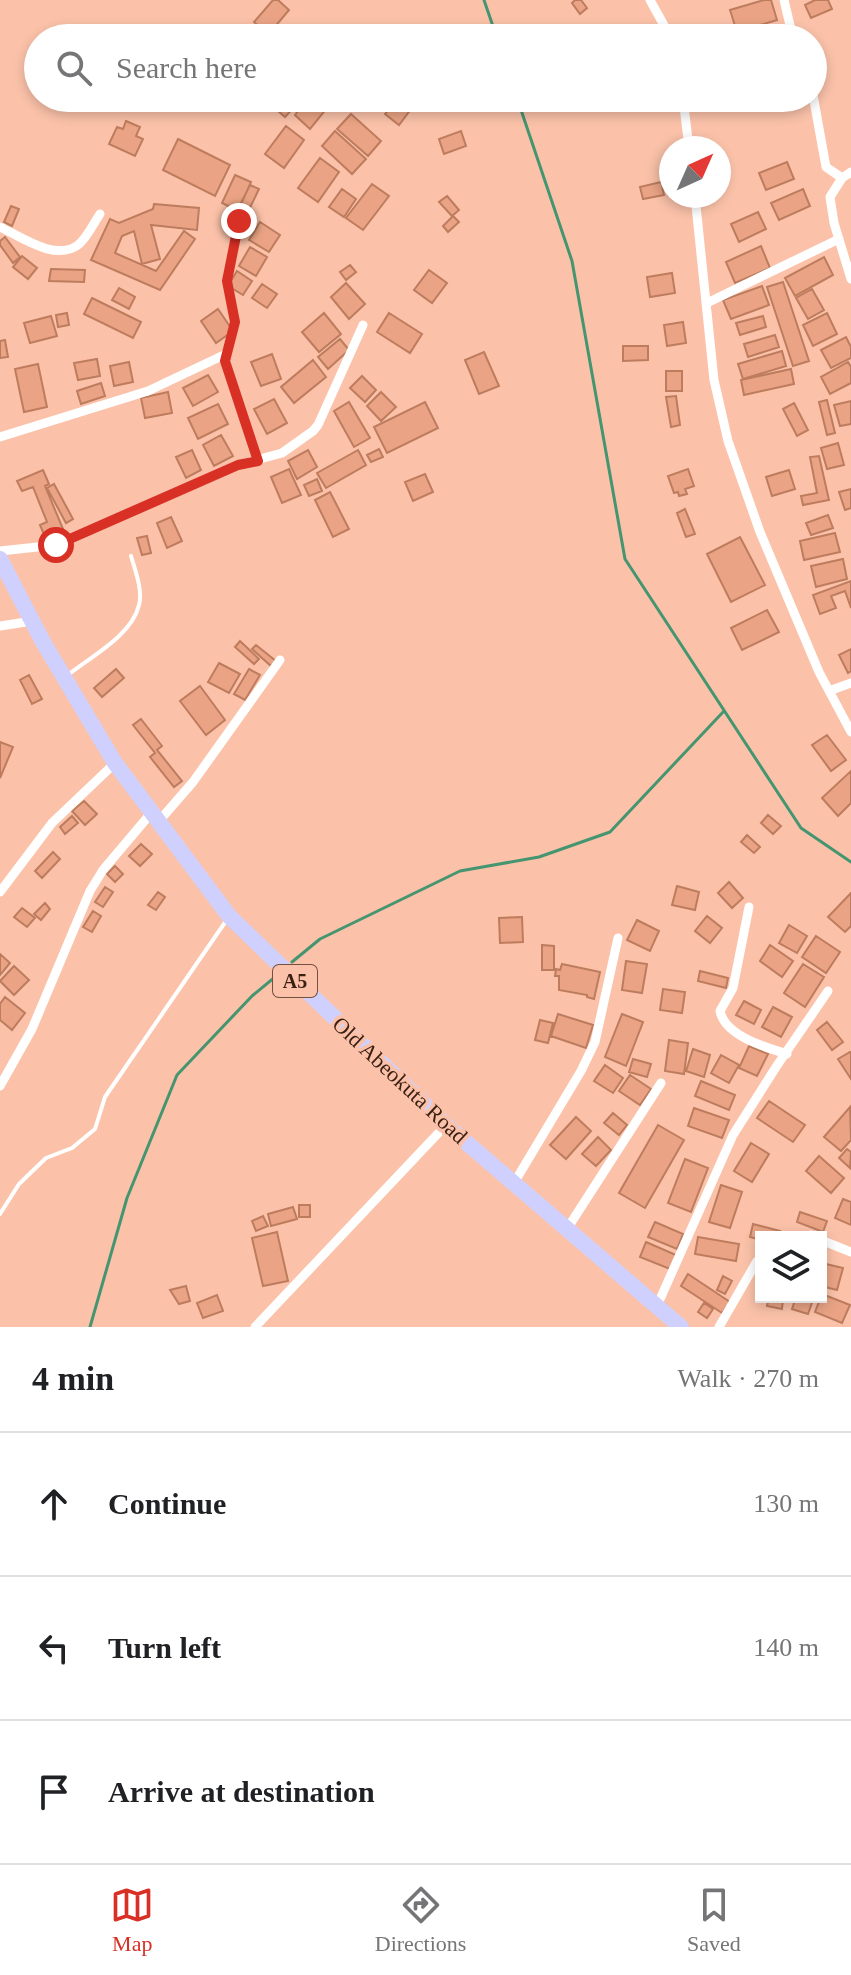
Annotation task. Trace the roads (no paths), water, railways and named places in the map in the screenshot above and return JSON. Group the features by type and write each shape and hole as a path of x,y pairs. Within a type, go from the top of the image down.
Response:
{"highway":[{"name":"Old Abeokuta Road","path":"0,559 63,678 115,763 229,916 446,1125 681,1327"}],"street":[{"path":"784,0 790,24"},
{"path":"655,2 665,24"},
{"path":"685,112 688,136"},
{"path":"815,112 821,155 826,167 847,175 830,197 851,279"},
{"path":"696,208 714,380 728,441 760,532 829,691 851,732"},
{"path":"0,227 40,247 60,250 80,243 100,214"},
{"path":"239,221 227,281 235,322 225,361 258,461"},
{"path":"707,303 839,239"},
{"path":"0,551 56,545 238,465 282,453 313,431 363,325"},
{"path":"0,437 148,391 226,354"},
{"path":"0,626 32,621"},
{"path":"0,1086 32,1029 90,891 103,870 193,782 280,660"},
{"path":"829,691 851,683"},
{"path":"0,892 52,823 115,763"},
{"path":"749,907 733,988 720,1011 722,1021 730,1029 787,1054"},
{"path":"514,1183 595,1042 618,938"},
{"path":"657,1306 733,1135 828,991"},
{"path":"567,1229 661,1083"},
{"path":"255,1327 446,1125"},
{"path":"827,1242 851,1252"},
{"path":"719,1327 755,1264"}],"lane":[{"path":"63,678 133,621 140,602 138,578 131,556"},
{"path":"0,1214 19,1184 46,1158 72,1148 95,1129 105,1097 229,916"}],"waterway":[{"path":"484,0 492,24"},
{"path":"522,112 572,261 625,559 801,828 851,862"},
{"path":"292,962 320,939 460,871 539,857 610,832 724,711"},
{"path":"90,1327 127,1198 177,1075 252,996 275,977"}]}
